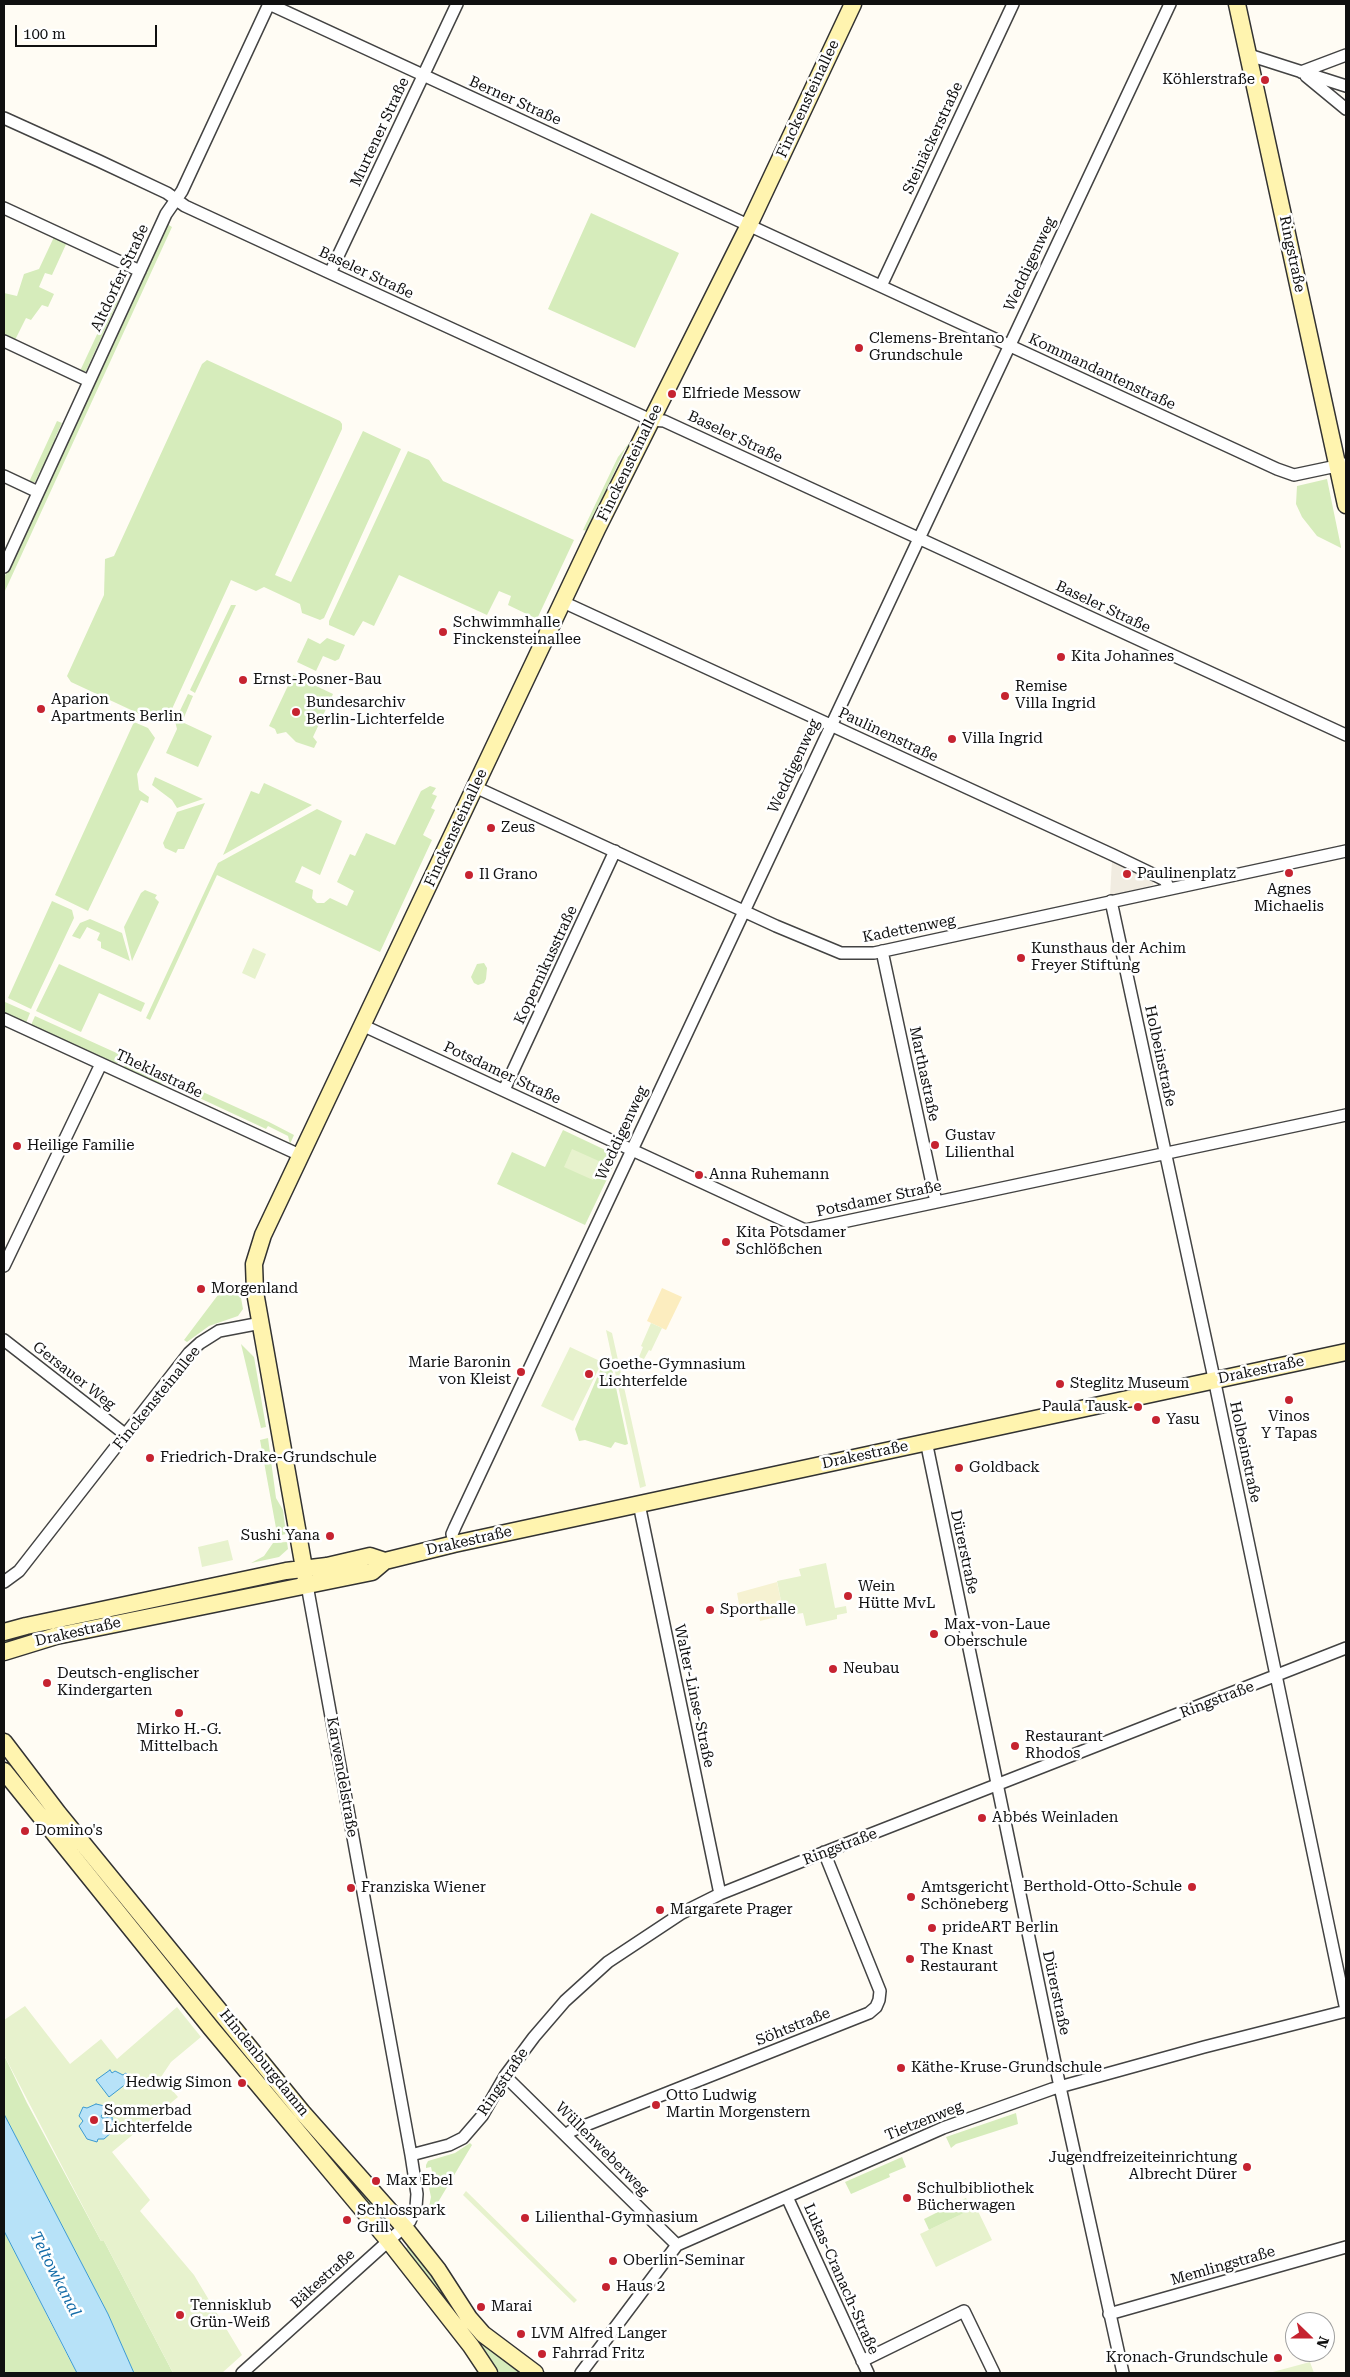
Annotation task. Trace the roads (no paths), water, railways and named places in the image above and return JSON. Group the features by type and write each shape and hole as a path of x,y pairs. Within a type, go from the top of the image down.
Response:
{"main road":[{"name":"Finckensteinallee","path":"261,1323 255,1292 254,1264 263,1235 364,1026 563,602 651,420 749,225 853,4"},
{"name":"Ringstraße","path":"1237,4 1342,465 1346,505"},
{"name":"Karwendelstraße","path":"261,1323 307,1585"},
{"name":"Drakestraße","path":"4,1652 64,1635 372,1572 384,1561 454,1544 1346,1352"},
{"name":"Drakestraße","path":"4,1632 304,1568 370,1556 384,1561"},
{"name":"Hindenburgdamm","path":"4,1742 58,1813 302,2112 404,2227 438,2270 483,2334 535,2373"},
{"name":"Hindenburgdamm","path":"4,1771 210,2026 388,2240 471,2346 489,2373"}],"street":[{"name":"Berner Straße","path":"269,4 749,225"},
{"name":"Altdorfer Straße","path":"4,567 166,214 176,200 269,4"},
{"name":"Murtener Straße","path":"330,273 457,4"},
{"name":"Steinäckerstraße","path":"881,286 1013,4"},
{"name":"Weddigenweg","path":"454,1544 452,1534 455,1527 917,538 1170,4"},
{"path":"1249,55 1346,86"},
{"path":"1301,72 1346,55"},
{"path":"1301,72 1346,110"},
{"name":"Baseler Straße","path":"4,118 150,185 176,200 330,273 651,420 664,421 1346,735"},
{"path":"4,208 140,271"},
{"name":"Kommandantenstraße","path":"749,225 1277,469 1294,475 1342,465"},
{"path":"4,341 89,381"},
{"path":"4,476 38,492"},
{"name":"Paulinenstraße","path":"563,602 1165,880 1169,889"},
{"name":"Kadettenweg","path":"475,787 743,911 829,950 841,953 860,954 882,951 1346,850"},
{"name":"Kopernikusstraße","path":"504,1090 615,851"},
{"name":"Holbeinstraße","path":"1111,901 1166,1153 1346,2010"},
{"name":"Marthastraße","path":"882,951 936,1202"},
{"name":"Theklastraße","path":"4,1018 302,1156"},
{"name":"Potsdamer Straße","path":"364,1026 801,1230 1346,1115"},
{"path":"4,1266 101,1064"},
{"name":"Finckensteinallee","path":"4,1582 19,1571 189,1353 200,1343 219,1331 261,1323"},
{"name":"Gersauer Weg","path":"4,1340 126,1435"},
{"name":"Dürerstraße","path":"926,1442 1060,2087 1122,2373"},
{"name":"Walter-Linse-Straße","path":"639,1504 720,1894"},
{"name":"Karwendelstraße","path":"307,1585 417,2194 416,2207 410,2221 404,2227"},
{"name":"Ringstraße","path":"411,2155 449,2145 462,2138 482,2116 505,2076 534,2037 565,2001 608,1962 652,1931 720,1894 1346,1648"},
{"name":"Söhtstraße","path":"567,2135 571,2131 869,2013 876,2007 880,2000 880,1991 824,1852"},
{"name":"Tietzenweg","path":"581,2373 677,2246 943,2128 1060,2087 1346,2010"},
{"name":"Wüllenweberweg","path":"505,2076 567,2135 677,2246"},
{"name":"Lukas-Cranach-Straße","path":"788,2197 868,2373"},
{"name":"Bäkestraße","path":"242,2373 404,2227"},
{"name":"Memlingstraße","path":"1109,2314 1346,2247"},
{"path":"862,2361 964,2311 994,2373"}],"water":[{"path":"110,2070 112,2073 115,2071 123,2075 126,2073 131,2080 109,2097 96,2080"},
{"path":"96,2104 109,2107 101,2116 102,2118 112,2117 113,2131 104,2139 98,2139 97,2142 87,2139 79,2126 83,2121 79,2116 83,2107 87,2108"},
{"name":"Teltowkanal","path":"4,2114 108,2314 134,2373 77,2373 4,2231"}],"place":[{"name":"Köhlerstraße","path":"1265,80"},
{"name":"Clemens-Brentano Grundschule","path":"859,348"},
{"name":"Elfriede Messow","path":"672,394"},
{"name":"Schwimmhalle Finckensteinallee","path":"443,632"},
{"name":"Kita Johannes","path":"1061,657"},
{"name":"Ernst-Posner-Bau","path":"243,680"},
{"name":"Remise Villa Ingrid","path":"1005,696"},
{"name":"Aparion Apartments Berlin","path":"41,709"},
{"name":"Bundesarchiv Berlin-Lichterfelde","path":"296,712"},
{"name":"Villa Ingrid","path":"952,739"},
{"name":"Zeus","path":"491,828"},
{"name":"Agnes Michaelis","path":"1289,873"},
{"name":"Paulinenplatz","path":"1127,874"},
{"name":"Il Grano","path":"469,875"},
{"name":"Kunsthaus der Achim Freyer Stiftung","path":"1021,958"},
{"name":"Gustav Lilienthal","path":"935,1145"},
{"name":"Heilige Familie","path":"17,1146"},
{"name":"Anna Ruhemann","path":"699,1175"},
{"name":"Kita Potsdamer Schlößchen","path":"726,1242"},
{"name":"Morgenland","path":"201,1289"},
{"name":"Marie Baronin von Kleist","path":"521,1372"},
{"name":"Goethe-Gymnasium Lichterfelde","path":"589,1374"},
{"name":"Steglitz Museum","path":"1060,1384"},
{"name":"Vinos Y Tapas","path":"1289,1400"},
{"name":"Paula Tausk","path":"1138,1407"},
{"name":"Yasu","path":"1156,1420"},
{"name":"Friedrich-Drake-Grundschule","path":"150,1458"},
{"name":"Goldback","path":"959,1468"},
{"name":"Sushi Yana","path":"330,1536"},
{"name":"Wein Hütte MvL","path":"848,1596"},
{"name":"Sporthalle","path":"710,1610"},
{"name":"Max-von-Laue Oberschule","path":"934,1634"},
{"name":"Neubau","path":"833,1669"},
{"name":"Deutsch-englischer Kindergarten","path":"47,1683"},
{"name":"Mirko H.-G. Mittelbach","path":"179,1713"},
{"name":"Restaurant Rhodos","path":"1015,1746"},
{"name":"Abbés Weinladen","path":"982,1818"},
{"name":"Domino's","path":"25,1831"},
{"name":"Berthold-Otto-Schule","path":"1192,1887"},
{"name":"Franziska Wiener","path":"351,1888"},
{"name":"Amtsgericht Schöneberg","path":"911,1897"},
{"name":"Margarete Prager","path":"660,1910"},
{"name":"prideART Berlin","path":"932,1928"},
{"name":"The Knast Restaurant","path":"910,1959"},
{"name":"Käthe-Kruse-Grundschule","path":"901,2068"},
{"name":"Hedwig Simon","path":"242,2083"},
{"name":"Otto Ludwig Martin Morgenstern","path":"656,2105"},
{"name":"Sommerbad Lichterfelde","path":"94,2120"},
{"name":"Jugendfreizeiteinrichtung Albrecht Dürer","path":"1247,2167"},
{"name":"Max Ebel","path":"376,2181"},
{"name":"Schulbibliothek Bücherwagen","path":"907,2198"},
{"name":"Lilienthal-Gymnasium","path":"525,2218"},
{"name":"Schlosspark Grill","path":"347,2220"},
{"name":"Oberlin-Seminar","path":"613,2261"},
{"name":"Haus 2","path":"606,2287"},
{"name":"Marai","path":"481,2307"},
{"name":"Tennisklub Grün-Weiß","path":"180,2315"},
{"name":"LVM Alfred Langer","path":"521,2334"},
{"name":"Fahrrad Fritz","path":"542,2354"},
{"name":"Kronach-Grundschule","path":"1278,2358"}]}
